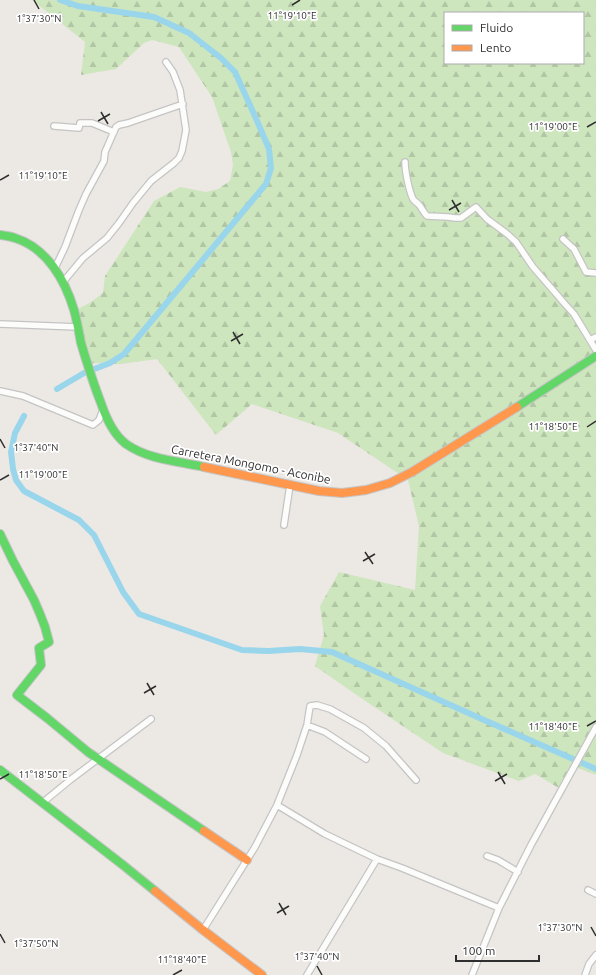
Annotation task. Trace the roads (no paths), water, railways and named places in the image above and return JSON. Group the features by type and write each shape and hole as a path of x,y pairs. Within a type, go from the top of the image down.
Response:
{"main road":[{"name":"Carretera Mongomo - Aconibe","path":"0,235 10,236 28,244 42,253 55,268 69,293 75,310 86,361 106,419 114,432 125,443 135,450 158,458 327,493 348,493 366,490 394,482 421,467 596,356"},
{"path":"0,534 2,541 20,576 35,601 47,632 49,642 39,648 41,665 17,695 88,752 247,860"},
{"path":"0,770 262,975"}],"street":[{"path":"63,282 83,258 107,238 151,181 179,158 182,151 186,130 183,104 178,84 173,72 166,62"},
{"path":"55,268 65,247 81,204 104,161 105,152 116,127 183,104"},
{"path":"54,126 79,128 80,123 92,123 114,132"},
{"path":"405,162 411,195 414,201 427,216 461,218 476,207 487,219 516,242 534,267 574,314 596,350"},
{"path":"563,239 574,249 586,272 596,273"},
{"path":"0,324 78,327"},
{"path":"590,340 596,337"},
{"path":"0,391 23,396 92,425 99,420 103,410"},
{"path":"284,525 290,485"},
{"path":"203,930 255,847 277,805 307,725 310,706 317,705 330,709 364,728 386,746 416,780"},
{"path":"42,803 151,719"},
{"path":"307,725 326,732 366,759"},
{"path":"472,975 499,908 531,845 596,727"},
{"path":"277,805 325,834 377,859 499,908"},
{"path":"487,856 498,860 518,872"},
{"path":"307,975 377,859"},
{"path":"588,890 596,894"},
{"path":"586,975 589,964 596,955"}],"waterway":[{"path":"57,389 84,373 110,363 124,354 266,184 271,168 269,149 235,72 221,58 189,33 154,17 78,6 60,0"},
{"path":"24,416 15,433 11,452 16,480 24,491 79,520 94,535 123,592 139,614 242,650 268,651 300,649 332,652 596,769"}]}
